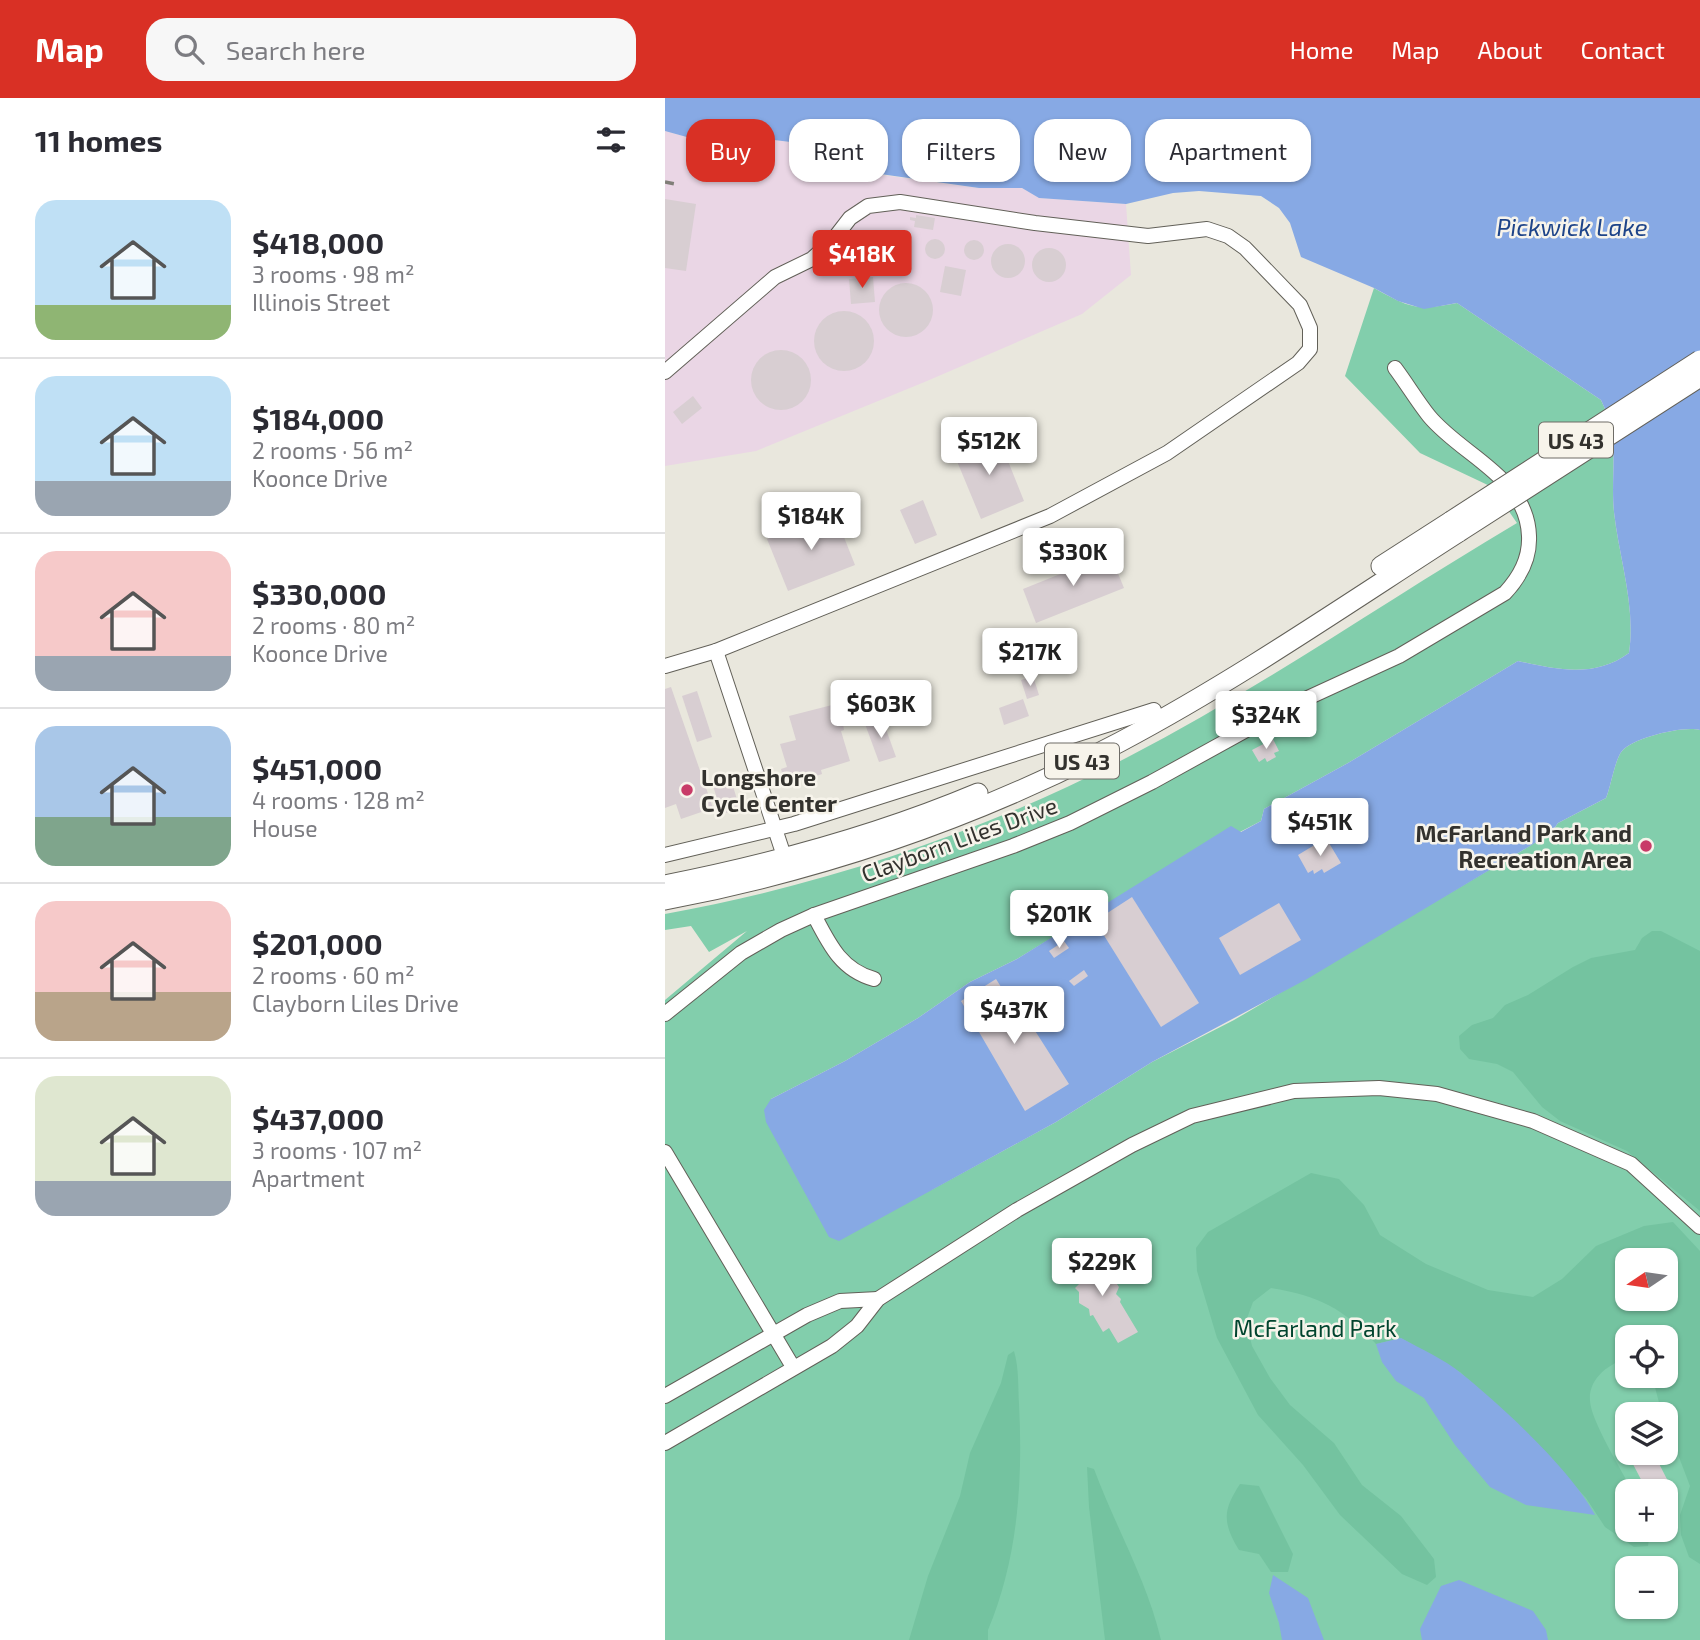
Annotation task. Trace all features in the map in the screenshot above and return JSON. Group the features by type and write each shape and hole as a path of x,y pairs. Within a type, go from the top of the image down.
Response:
{"highway":[{"name":"US 43","path":"665,900 713,891 846,855 950,819 1022,789 1119,743 1199,698 1700,360"},
{"name":"US 43","path":"665,885 872,832 973,795 1049,762 1154,710 1207,679 1700,377"}],"street":[{"path":"665,372 775,277 812,259 833,240 850,218 868,206 900,202 1035,223 1148,236 1207,229 1228,236 1245,248 1300,305 1310,328 1311,349 1298,363 1167,453 1093,495 1027,526 716,651 665,666"},
{"name":"Clayborn Liles Drive","path":"665,1014 741,953 814,915 1013,846 1070,823 1185,765 1281,710 1399,656 1493,601 1515,582 1528,555 1528,523 1524,509 1492,469 1430,417 1395,368"},
{"path":"716,651 784,856"},
{"path":"665,855 776,829 1154,710"},
{"path":"814,915 836,956 859,975 874,979"},
{"path":"665,1443 832,1346 857,1326 877,1299 1017,1210 1150,1135 1192,1116 1271,1095 1329,1088 1379,1088 1437,1094 1534,1121 1631,1164 1700,1227"},
{"path":"665,1152 793,1367"},
{"path":"665,1396 773,1333 840,1301 877,1299"}],"shaded area":[{"path":"665,131 686,137 686,182 775,182 775,140 789,142 789,182 888,182 888,176 902,178 902,182 934,182 979,188 1022,188 1040,198 1126,204 1131,275 1082,314 756,451 665,466"}],"green space":[{"name":"McFarland Park","path":"1374,288 1414,306 1432,307 1457,303 1601,400 1613,442 1614,512 1629,600 1629,653 1616,661 1589,669 1561,669 1518,661 1348,763 1264,809 1261,821 1144,882 1017,959 970,982 918,1018 845,1061 771,1099 931,1190 1056,1122 1152,1062 1234,1020 1550,834 1558,823 1606,798 1617,760 1628,746 1647,737 1671,731 1700,730 1700,1640 665,1640 665,1000 747,931 709,952 691,926 665,930 665,914 785,888 903,853 1017,809 1073,784 1227,702 1517,523 1492,487 1420,453 1345,376"},
{"path":"1652,931 1661,931 1700,951 1700,1211 1627,1151 1560,1121 1542,1107 1513,1072 1497,1064 1469,1059 1460,1049 1459,1036 1472,1025 1493,1018 1505,1005 1528,995 1591,958 1635,950 1642,938"},
{"path":"1311,1173 1339,1179 1364,1205 1380,1235 1426,1264 1488,1290 1533,1297 1562,1279 1596,1246 1644,1226 1673,1222 1700,1251 1700,1564 1689,1557 1681,1535 1680,1515 1690,1486 1678,1454 1678,1402 1659,1402 1655,1388 1678,1388 1678,1325 1615,1325 1615,1363 1601,1373 1592,1386 1592,1410 1615,1459 1615,1465 1618,1465 1626,1479 1615,1479 1615,1534 1605,1527 1586,1498 1525,1432 1460,1372 1401,1338 1376,1344 1341,1313 1303,1295 1271,1288 1253,1302 1246,1321 1252,1346 1270,1378 1290,1405 1334,1443 1362,1485 1401,1516 1434,1559 1436,1577 1427,1585 1402,1574 1340,1515 1303,1465 1258,1415 1217,1338 1197,1271 1196,1248 1208,1232"},
{"path":"1014,1351 1018,1371 1019,1491 1012,1548 1006,1576 988,1630 988,1640 909,1640 928,1576 960,1496 970,1453 1001,1383 1008,1355"},
{"path":"1087,1467 1094,1469 1148,1596 1161,1640 1105,1640 1089,1507"},
{"path":"1240,1484 1259,1486 1293,1554 1288,1572 1271,1572 1259,1554 1239,1550 1233,1540 1227,1516 1230,1501"},
{"path":"1627,1542 1649,1542 1648,1546 1634,1547"}],"water":[{"name":"Pickwick Lake","path":"665,98 1700,98 1700,730 1671,731 1647,737 1628,746 1617,760 1606,798 1558,823 1550,834 1307,979 1152,1062 1056,1122 839,1241 829,1237 766,1122 764,1110 771,1099 845,1061 918,1018 970,982 1017,959 1231,826 1241,832 1261,821 1264,809 1348,763 1518,661 1561,669 1589,669 1616,661 1629,653 1630,618 1614,512 1613,442 1601,400 1457,303 1424,309 1398,301 1301,257 1290,223 1279,208 1261,196 1199,191 1173,193 1126,204 1039,198 1022,188 979,188 937,182 1020,182 1020,119 902,119 902,177 888,175 888,119 789,119 789,142 775,140 775,119 686,119 686,137 665,131"},
{"path":"1401,1338 1455,1369 1496,1403 1553,1459 1595,1515 1526,1505 1490,1487 1455,1445 1424,1398 1396,1381 1382,1362 1376,1344"},
{"path":"1273,1575 1308,1598 1324,1640 1282,1640 1269,1593"},
{"path":"1459,1580 1533,1611 1546,1630 1548,1640 1422,1640 1420,1629 1441,1586"}],"building":[{"path":"665,199 696,204 686,271 665,268"},
{"path":"916,215 935,218 933,230 914,227 915,221 910,220 910,217 916,218"},
{"path":"935,239 942,242 945,249 942,256 935,259 928,256 925,249 928,242"},
{"path":"974,240 981,243 984,250 981,257 974,260 967,257 964,250 967,243"},
{"path":"1008,244 1020,249 1025,261 1020,273 1008,278 996,273 991,261 996,249"},
{"path":"1049,248 1061,253 1066,265 1061,277 1049,282 1037,277 1032,265 1037,253"},
{"path":"945,266 966,270 961,296 940,292"},
{"path":"873,277 875,302 851,304 849,279"},
{"path":"906,283 925,291 933,310 925,329 906,337 887,329 879,310 887,291"},
{"path":"844,311 861,316 869,324 874,341 869,358 861,366 844,371 827,366 819,358 814,341 819,324 827,316"},
{"path":"781,350 798,355 806,363 811,380 806,397 798,405 781,410 764,405 756,397 751,380 756,363 764,355"},
{"path":"693,396 702,408 682,424 673,412"},
{"path":"998,436 1024,501 981,519 954,454"},
{"path":"923,500 937,535 915,544 900,510"},
{"path":"834,512 855,565 788,591 767,539"},
{"path":"1110,554 1124,588 1036,623 1023,589"},
{"path":"1033,676 1039,695 1027,699 1021,680"},
{"path":"671,687 713,808 681,819 676,804 665,808 665,689"},
{"path":"697,691 712,737 697,742 682,696"},
{"path":"1023,699 1029,716 1004,725 999,708"},
{"path":"836,704 838,710 835,711 839,725 843,724 844,730 841,731 850,761 821,770 822,774 810,778 808,773 784,780 781,769 787,767 780,744 796,740 789,716"},
{"path":"882,718 896,757 879,762 865,724"},
{"path":"1273,739 1279,751 1274,753 1276,757 1267,762 1265,758 1259,762 1252,750"},
{"path":"731,780 740,809 722,814 713,786"},
{"path":"1326,838 1341,863 1324,873 1322,869 1314,874 1313,870 1308,873 1298,855"},
{"path":"1132,897 1199,1003 1161,1027 1095,921"},
{"path":"1279,903 1301,940 1240,975 1219,938"},
{"path":"1064,941 1069,948 1054,958 1049,951"},
{"path":"1084,970 1088,976 1074,986 1069,981"},
{"path":"996,979 1028,1029 1032,1026 1069,1084 1025,1111 961,1001"},
{"path":"1091,1252 1100,1268 1103,1268 1104,1275 1111,1275 1119,1287 1116,1294 1138,1332 1118,1343 1109,1328 1103,1332 1093,1315 1090,1316 1089,1309 1079,1303 1079,1292 1075,1288 1081,1282 1071,1264"},
{"path":"1633,1465 1660,1465 1667,1479 1641,1479"}],"railway":[{"path":"665,182 681,185"}],"place":[{"name":"Longshore Cycle Center","path":"687,790"},
{"name":"McFarland Park and Recreation Area","path":"1646,846"}]}
